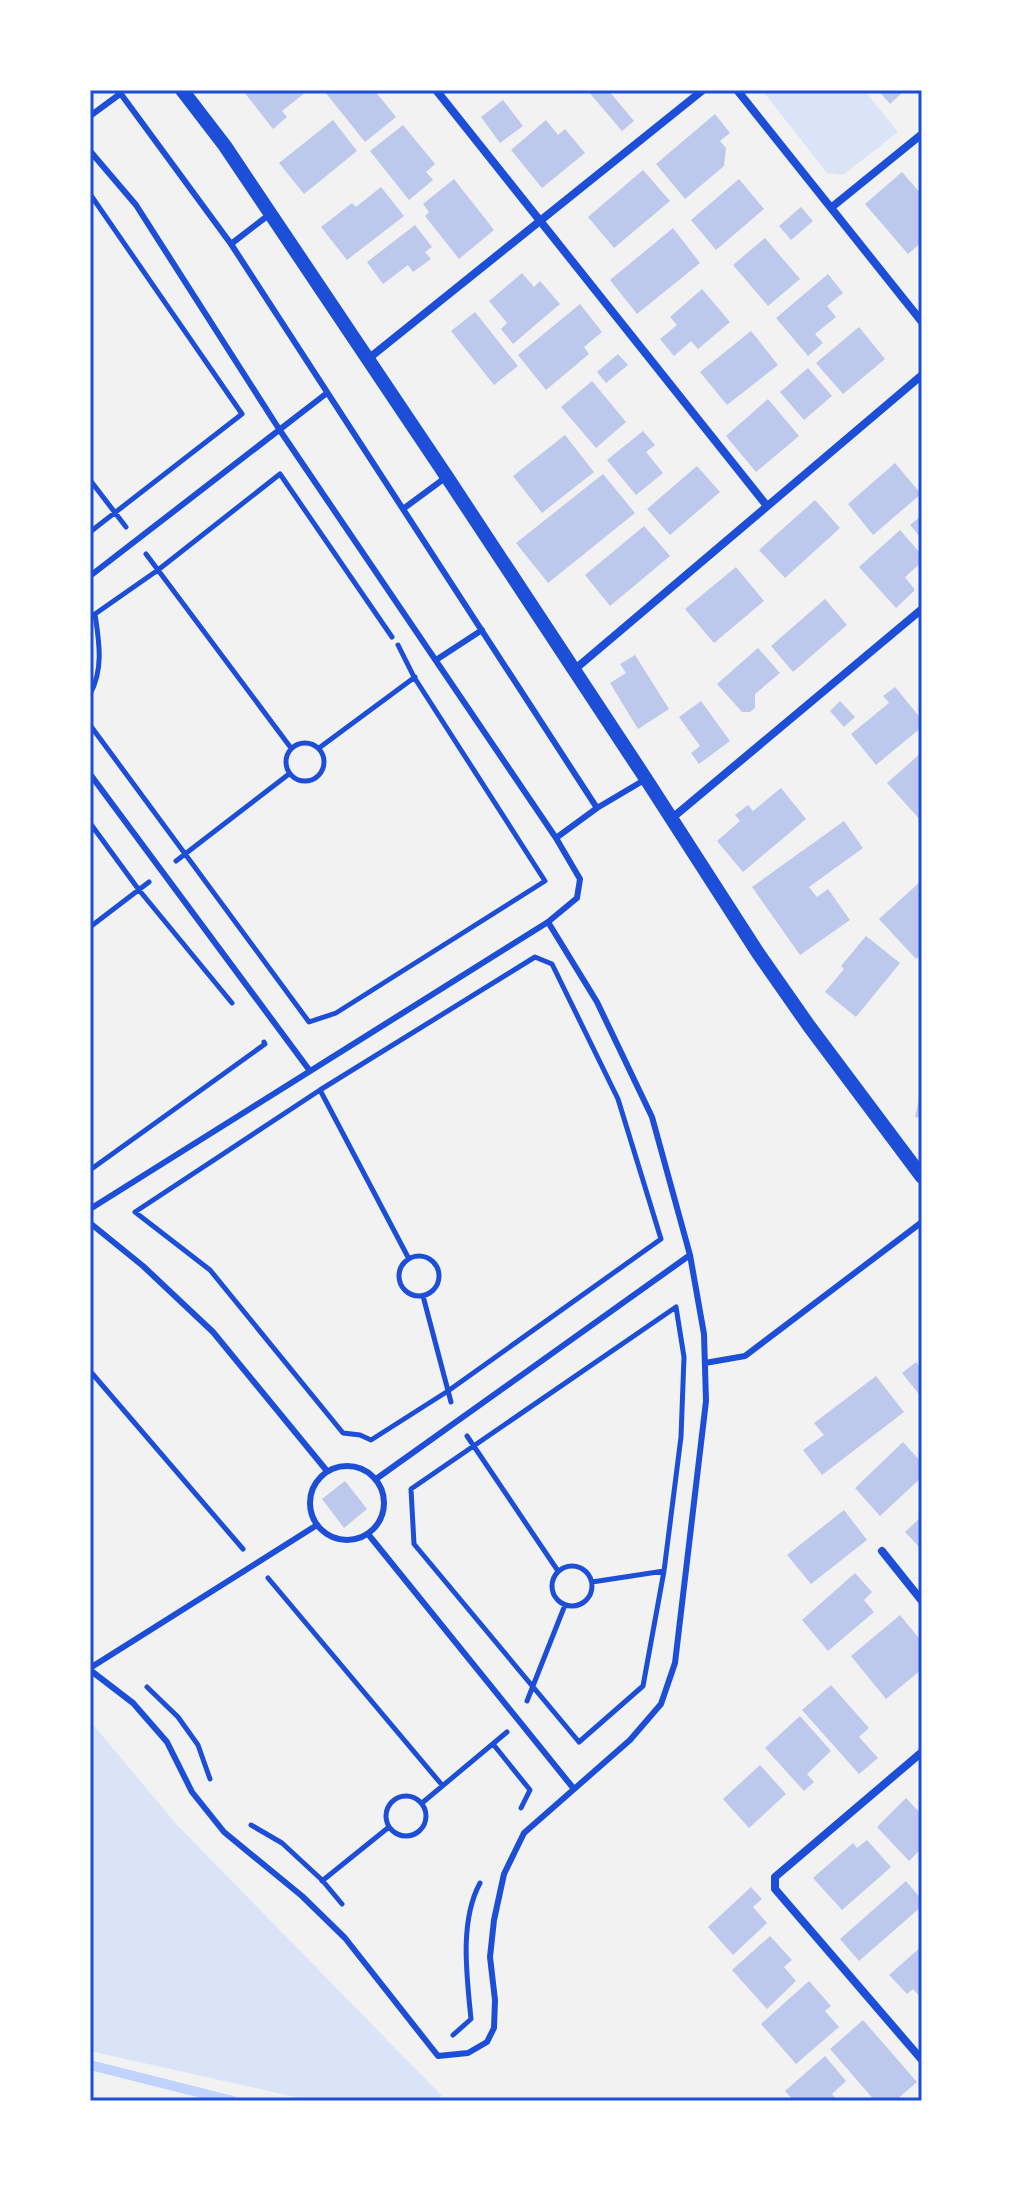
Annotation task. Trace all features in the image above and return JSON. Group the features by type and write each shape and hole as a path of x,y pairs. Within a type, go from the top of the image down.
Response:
{"street":[{"path":"182,90 225,146 447,477 758,953 922,1177"},
{"path":"436,90 767,506"},
{"path":"368,359 703,90"},
{"path":"737,90 922,322"},
{"path":"832,207 922,134"},
{"path":"573,671 922,375"},
{"path":"671,819 922,609"},
{"path":"882,1551 922,1601"},
{"path":"922,1752 775,1877 775,1889 922,2060"}],"lane":[{"path":"90,116 119,92 231,244 597,808"},
{"path":"90,151 136,205 279,429 556,838 580,879 577,898 548,922 90,1209"},
{"path":"231,244 270,214"},
{"path":"90,576 327,393"},
{"path":"403,509 447,477"},
{"path":"436,660 482,630"},
{"path":"90,774 310,1071"},
{"path":"556,838 597,808 646,779"},
{"path":"317,1525 90,1669 133,1703 167,1742 192,1792 224,1832 302,1896 345,1938 438,2056 468,2053 487,2042 494,2028 495,2000 490,1957 494,1920 504,1874 524,1833 630,1740 661,1704 675,1663 706,1401 704,1334 690,1255 652,1117 597,1002 548,922"},
{"path":"705,1363 745,1356 922,1222"},
{"path":"90,1223 143,1266 213,1332 327,1471"},
{"path":"376,1479 690,1255"},
{"path":"340,1466 353,1466 366,1470 376,1479 383,1493 384,1508 379,1523 368,1534 355,1540 341,1540 317,1525 311,1511 311,1496 317,1482 327,1471 340,1466"},
{"path":"368,1534 574,1789"}],"path":[{"path":"90,194 242,414 90,532"},
{"path":"90,694 100,661 95,614 158,570 280,474 401,649 414,677 545,881 336,1013 309,1022 90,725"},
{"path":"90,480 291,748"},
{"path":"319,748 436,660"},
{"path":"300,742 319,748 324,757 324,767 318,776 309,781 299,781 289,774 286,756 291,748 300,742"},
{"path":"90,927 289,774"},
{"path":"90,823 139,890 236,1008"},
{"path":"535,957 552,964 618,1099 661,1239 448,1391 371,1440 343,1433 210,1270 135,1212 320,1090 535,957"},
{"path":"90,1170 265,1044 255,1032"},
{"path":"310,1071 409,1259"},
{"path":"420,1256 431,1260 438,1269 439,1281 433,1291 423,1296 411,1295 403,1288 399,1278 401,1267 409,1259 420,1256"},
{"path":"423,1296 457,1422 558,1571"},
{"path":"676,1307 684,1357 681,1437 664,1571 643,1686 579,1742 414,1544 411,1489 473,1445 676,1307"},
{"path":"567,1566 578,1567 587,1573 592,1582 591,1593 585,1602 575,1607 557,1600 552,1590 552,1580 558,1571 567,1566"},
{"path":"592,1582 664,1571"},
{"path":"422,1803 519,1722 565,1605"},
{"path":"141,1682 153,1690 178,1717 198,1745 212,1785"},
{"path":"493,1744 530,1790 516,1817"},
{"path":"403,1795 422,1803 426,1813 425,1823 418,1832 408,1836 397,1834 389,1827 386,1817 394,1799 403,1795"},
{"path":"245,1822 282,1843 322,1880 342,1904"},
{"path":"302,1896 389,1827"},
{"path":"452,2036 471,2019 465,1955 473,1896 480,1883"}],"shaded area":[{"path":"762,90 864,90 898,132 843,175 827,173"},
{"path":"90,1721 178,1826 442,2096 433,2101 313,2101 90,2051"}],"building":[{"path":"245,90 306,92 282,111 287,117 273,129"},
{"path":"374,90 396,117 365,142 325,92"},
{"path":"587,90 608,90 634,121 622,131"},
{"path":"878,90 905,90 890,104"},
{"path":"503,100 523,126 500,143 481,117"},
{"path":"715,114 730,133 720,141 726,148 724,166 685,199 656,164"},
{"path":"333,120 357,151 304,194 279,163"},
{"path":"546,120 558,135 565,129 585,153 542,188 511,150"},
{"path":"403,125 435,164 426,172 433,180 409,200 370,151"},
{"path":"643,170 670,201 614,248 588,217"},
{"path":"902,172 922,195 922,242 908,254 865,204"},
{"path":"454,179 494,230 459,259 425,216 429,212 423,204"},
{"path":"739,179 764,209 716,250 691,220"},
{"path":"381,187 404,216 347,260 321,227 352,203 356,207"},
{"path":"801,207 813,221 791,240 779,226"},
{"path":"415,225 432,247 425,252 431,259 413,272 408,265 383,284 367,262"},
{"path":"673,228 700,263 637,314 610,280"},
{"path":"765,238 800,279 768,306 733,265"},
{"path":"522,273 534,287 540,281 560,304 513,344 501,329 507,323 489,301"},
{"path":"828,274 843,293 827,306 836,317 815,334 823,343 808,356 776,318"},
{"path":"702,289 730,322 698,349 691,341 674,356 660,339 677,325 670,317"},
{"path":"580,304 602,332 584,347 589,354 546,390 518,355"},
{"path":"475,312 518,366 494,385 451,331"},
{"path":"859,327 885,359 843,394 816,363"},
{"path":"751,331 778,365 727,405 700,372"},
{"path":"618,354 628,365 606,383 597,372"},
{"path":"808,368 832,396 804,420 780,392"},
{"path":"592,381 626,422 596,448 561,407"},
{"path":"768,399 799,436 756,472 726,436"},
{"path":"643,431 655,445 646,452 663,473 636,495 607,460"},
{"path":"565,435 594,472 542,513 513,476"},
{"path":"895,463 921,494 873,535 848,504"},
{"path":"697,466 720,492 670,535 647,509"},
{"path":"603,474 635,513 548,583 516,543"},
{"path":"815,500 840,528 785,578 759,550"},
{"path":"922,515 922,539 910,525"},
{"path":"644,526 670,556 610,606 585,575"},
{"path":"900,530 922,555 922,562 905,577 915,590 896,608 859,567"},
{"path":"736,567 764,601 714,643 685,609"},
{"path":"825,599 847,625 793,672 771,646"},
{"path":"758,648 780,673 755,694 755,708 742,712 717,684"},
{"path":"635,655 669,709 638,729 610,683 626,673 620,664"},
{"path":"895,687 922,720 922,727 876,765 851,734 889,703 883,696"},
{"path":"701,701 730,741 699,764 691,753 700,746 679,717"},
{"path":"840,701 855,717 844,727 830,711"},
{"path":"922,752 922,822 887,783"},
{"path":"781,788 806,819 743,872 717,841 740,821 735,815 748,805 753,811"},
{"path":"844,821 863,848 809,887 817,897 828,889 850,920 800,955 752,887"},
{"path":"922,880 922,953 916,959 879,919"},
{"path":"866,936 900,963 856,1017 825,992 844,969 841,966"},
{"path":"922,1092 922,1118 915,1117"},
{"path":"916,1362 922,1370 922,1398 902,1373"},
{"path":"876,1376 904,1412 822,1475 803,1450 824,1435 814,1423"},
{"path":"903,1442 922,1463 922,1477 880,1516 855,1488"},
{"path":"345,1481 367,1509 344,1528 322,1499"},
{"path":"844,1510 867,1540 811,1584 787,1555"},
{"path":"922,1516 922,1550 905,1532"},
{"path":"855,1573 872,1592 864,1600 874,1612 828,1651 802,1620"},
{"path":"900,1615 922,1642 922,1669 886,1699 851,1656"},
{"path":"831,1685 869,1728 859,1737 878,1758 859,1774 802,1710"},
{"path":"800,1716 831,1751 807,1774 814,1782 804,1791 765,1748"},
{"path":"760,1765 786,1794 749,1828 723,1799"},
{"path":"906,1798 922,1815 922,1848 909,1861 877,1827"},
{"path":"867,1840 891,1867 842,1910 813,1878 853,1843 857,1848"},
{"path":"906,1881 922,1900 922,1906 859,1961 840,1939"},
{"path":"751,1887 762,1899 753,1907 767,1923 733,1955 708,1927"},
{"path":"770,1936 792,1960 784,1967 796,1981 767,2009 732,1970"},
{"path":"922,1946 922,1999 913,1989 907,1994 889,1975"},
{"path":"809,1981 831,2006 825,2011 839,2027 796,2064 761,2024"},
{"path":"863,2020 917,2082 895,2101 875,2101 830,2049"},
{"path":"825,2056 846,2081 832,2094 838,2101 794,2101 785,2091"}],"waterway":[{"path":"90,2065 233,2101"}]}
